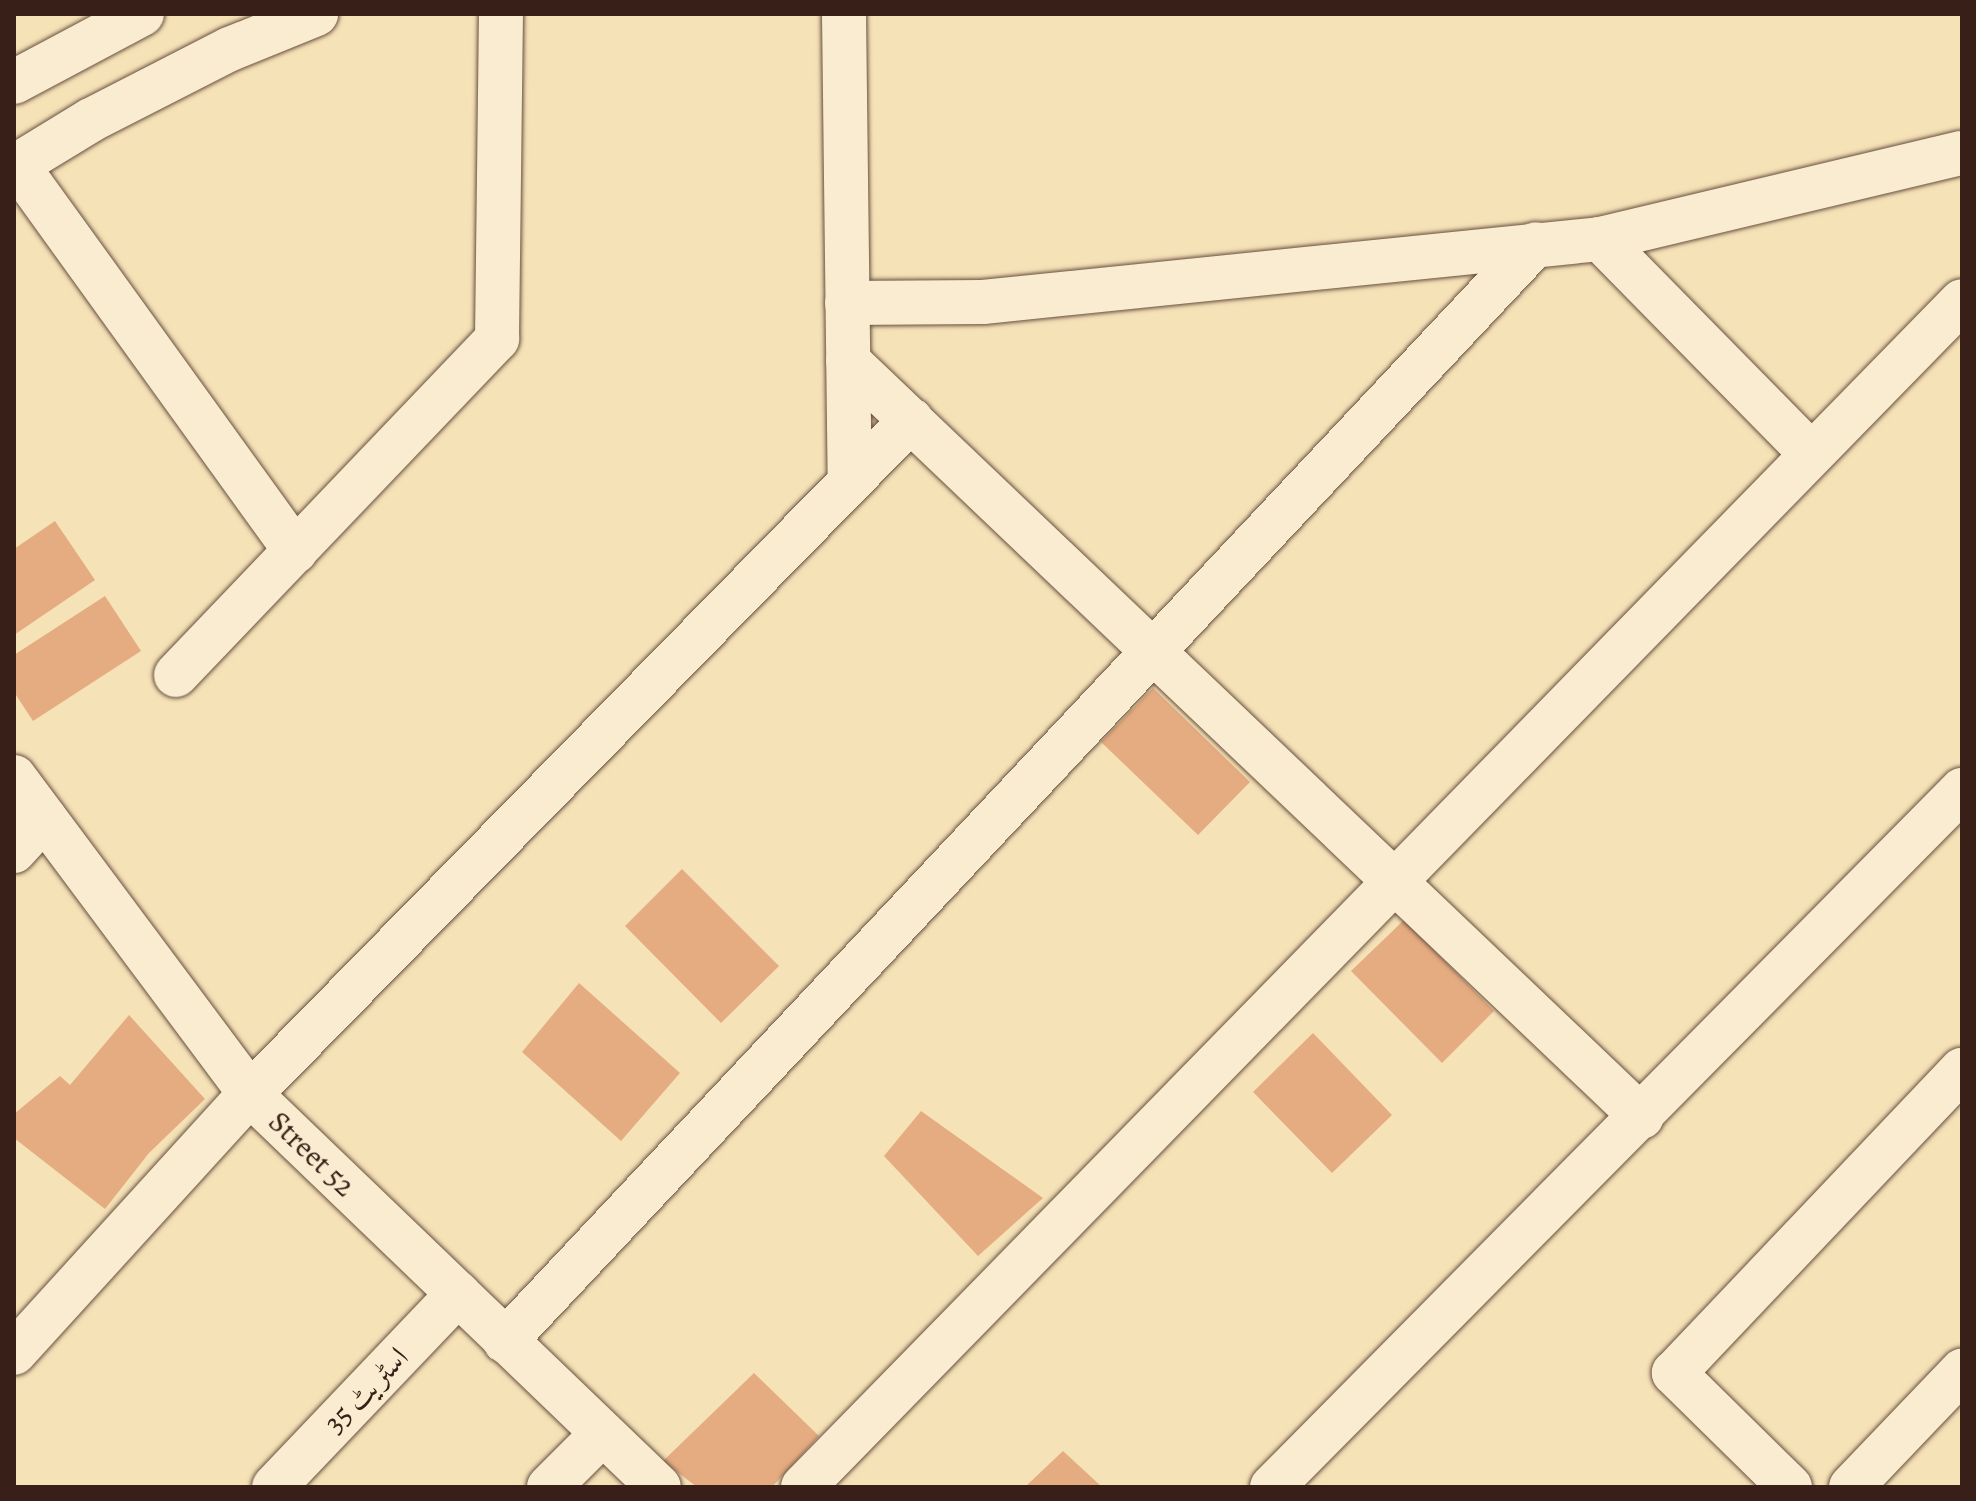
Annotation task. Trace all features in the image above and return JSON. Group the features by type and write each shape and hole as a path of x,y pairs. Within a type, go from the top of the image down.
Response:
{"street":[{"path":"14,82 142,14"},
{"path":"295,551 15,166 91,120 230,49 316,14"},
{"path":"176,675 497,339 501,14"},
{"path":"844,14 850,480"},
{"path":"847,303 983,302 1600,239 1962,153"},
{"path":"1600,239 1811,454"},
{"path":"505,1341 1536,244"},
{"path":"803,1487 1962,301"},
{"path":"848,361 1642,1117"},
{"path":"14,1353 250,1094 911,420"},
{"name":"Street 52","path":"14,777 250,1094 659,1487"},
{"path":"1272,1487 1642,1117 1962,790"},
{"path":"14,851 44,818"},
{"path":"1790,1487 1674,1373 1962,1070"},
{"name":"اسٹریٹ 35","path":"274,1487 458,1294"},
{"path":"1851,1487 1962,1371"},
{"path":"549,1487 603,1433"}],"building":[{"path":"55,521 95,580 14,635 14,549"},
{"path":"105,596 141,651 33,721 14,692 14,655"},
{"path":"1153,688 1250,782 1198,835 1101,742"},
{"path":"682,869 779,966 721,1023 625,926"},
{"path":"1404,920 1494,1011 1442,1063 1351,971"},
{"path":"579,983 680,1073 621,1141 522,1052"},
{"path":"129,1015 205,1099 149,1153 105,1209 14,1138 14,1114 60,1076 70,1085"},
{"path":"1313,1033 1392,1115 1332,1173 1253,1092"},
{"path":"921,1111 1043,1198 978,1256 884,1156"},
{"path":"754,1373 819,1436 772,1487 697,1487 663,1461"},
{"path":"1063,1451 1102,1487 1025,1487"}]}
